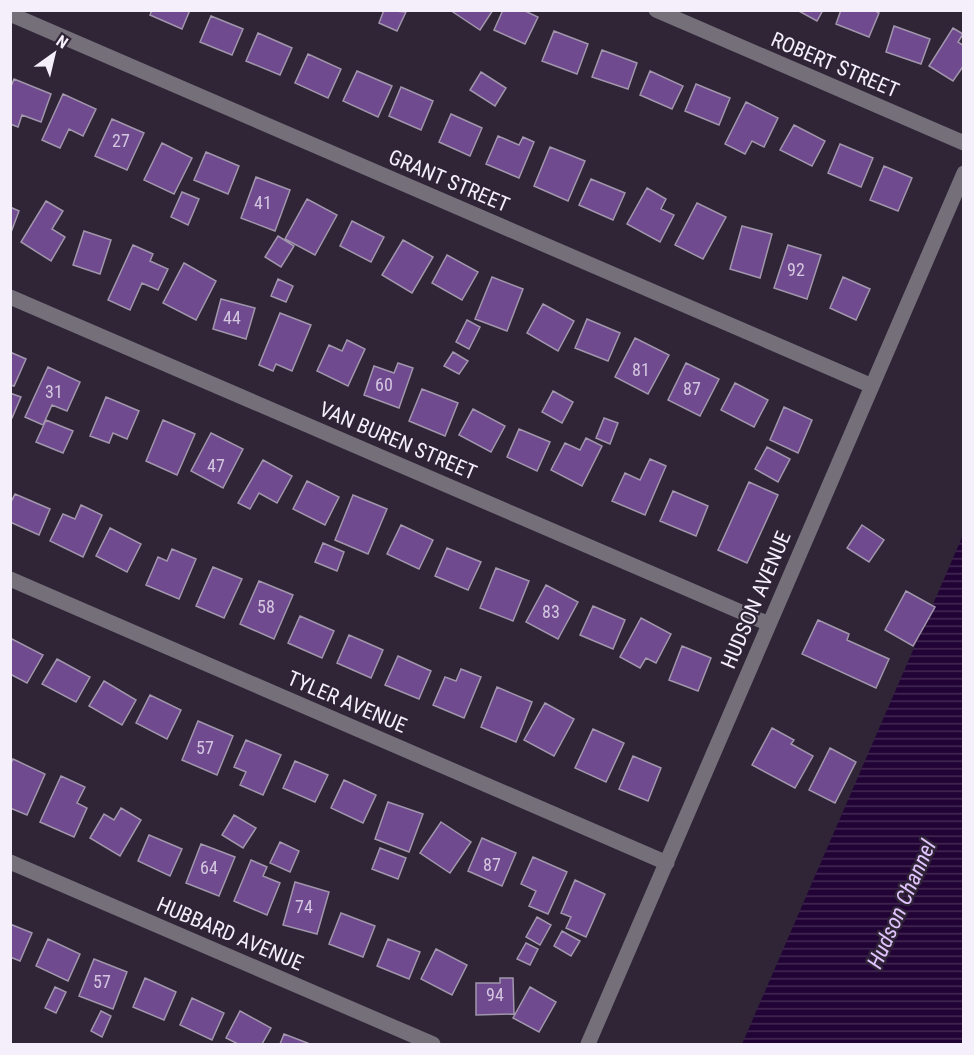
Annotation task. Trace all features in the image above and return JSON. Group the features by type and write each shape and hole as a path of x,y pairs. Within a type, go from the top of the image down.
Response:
{"street":[{"name":"ROBERT STREET","path":"656,10 963,143"},
{"name":"GRANT STREET","path":"10,14 872,386"},
{"name":"HUDSON AVENUE","path":"588,1044 963,173"},
{"name":"VAN BUREN STREET","path":"10,297 769,624"},
{"name":"TYLER AVENUE","path":"10,579 667,863"},
{"name":"HUBBARD AVENUE","path":"10,862 433,1044"}],"water":[{"name":"Hudson Channel","path":"963,535 963,1044 742,1044"}],"building":[{"path":"152,10 190,10 182,29 150,15"},
{"path":"384,10 406,12 397,31 379,23"},
{"path":"450,10 493,10 480,30"},
{"path":"503,10 523,10 538,17 525,44 494,30"},
{"path":"797,10 823,10 817,21"},
{"path":"841,10 874,10 879,13 869,37 836,24"},
{"path":"211,16 243,29 232,55 200,42"},
{"path":"894,26 930,39 921,64 886,52"},
{"path":"953,28 963,34 958,42 964,46 964,65 953,81 929,66"},
{"path":"554,31 588,44 577,74 542,61"},
{"path":"258,33 292,48 280,75 246,61"},
{"path":"602,50 637,63 628,89 592,77"},
{"path":"308,54 341,69 328,98 295,83"},
{"path":"357,71 392,86 378,117 343,101"},
{"path":"650,71 683,86 672,109 640,95"},
{"path":"481,72 506,88 495,106 470,90"},
{"path":"14,79 51,94 41,122 22,115 18,127 10,124 10,89"},
{"path":"696,84 730,98 719,125 685,111"},
{"path":"401,87 433,101 421,130 389,116"},
{"path":"63,94 96,109 83,136 69,129 60,148 42,140"},
{"path":"746,102 778,118 764,147 752,141 745,154 725,144"},
{"path":"451,114 482,128 470,156 439,142"},
{"path":"112,119 144,133 127,170 95,156"},
{"path":"794,125 825,141 812,166 780,150"},
{"path":"498,136 519,145 523,137 534,142 519,178 486,164"},
{"path":"162,143 192,158 174,194 144,180"},
{"path":"840,144 873,158 861,187 828,173"},
{"path":"550,147 585,161 568,201 534,186"},
{"path":"206,152 239,166 228,194 194,180"},
{"path":"884,166 912,178 898,211 870,200"},
{"path":"256,177 290,190 275,231 241,218"},
{"path":"591,179 625,193 613,220 579,205"},
{"path":"647,188 666,199 661,209 674,215 660,242 627,224"},
{"path":"182,192 199,199 188,225 171,217"},
{"path":"307,199 337,215 315,255 285,239"},
{"path":"46,201 63,211 52,229 65,237 51,261 21,242"},
{"path":"697,203 726,217 703,259 675,245"},
{"path":"10,207 19,211 10,235"},
{"path":"352,221 384,237 371,262 340,246"},
{"path":"742,226 772,234 760,278 730,269"},
{"path":"84,231 111,240 100,274 73,265"},
{"path":"278,236 294,246 281,267 265,257"},
{"path":"403,240 433,257 412,293 382,275"},
{"path":"133,245 153,254 150,261 168,269 158,290 142,283 130,310 108,300"},
{"path":"788,245 821,255 807,299 774,288"},
{"path":"447,255 478,272 462,300 432,283"},
{"path":"184,263 216,281 196,320 163,303"},
{"path":"492,277 523,289 507,331 475,319"},
{"path":"843,277 870,289 856,320 830,308"},
{"path":"278,279 293,286 286,302 271,296"},
{"path":"221,299 255,308 246,339 213,329"},
{"path":"543,304 574,321 558,351 527,333"},
{"path":"280,313 311,325 292,371 276,364 273,371 259,365"},
{"path":"587,319 620,333 608,361 575,348"},
{"path":"467,320 480,327 469,349 456,342"},
{"path":"635,338 669,355 648,394 615,377"},
{"path":"347,340 365,349 348,386 317,371 329,345 342,351"},
{"path":"10,352 26,359 14,386 10,385"},
{"path":"453,352 468,361 459,374 444,366"},
{"path":"398,363 413,368 399,408 364,395 374,366 394,373"},
{"path":"686,363 719,379 700,416 668,400"},
{"path":"48,367 80,382 67,411 52,405 43,425 25,417"},
{"path":"735,383 768,400 754,427 721,410"},
{"path":"422,389 458,403 445,436 409,421"},
{"path":"553,391 573,402 562,423 542,412"},
{"path":"10,393 21,397 12,418 10,418"},
{"path":"106,397 139,411 127,439 113,433 109,443 90,436"},
{"path":"784,407 812,420 798,453 770,440"},
{"path":"473,409 505,426 491,452 459,435"},
{"path":"604,418 618,423 610,444 596,438"},
{"path":"46,420 73,431 63,453 36,442"},
{"path":"163,420 195,434 177,475 146,461"},
{"path":"519,429 550,442 537,471 507,457"},
{"path":"211,433 243,449 223,488 191,471"},
{"path":"586,438 602,446 582,486 551,470 565,443 580,450"},
{"path":"767,447 790,459 778,482 755,469"},
{"path":"650,459 666,466 645,515 612,501 625,473 640,480"},
{"path":"263,460 292,476 277,503 259,493 250,509 238,503"},
{"path":"307,481 339,497 325,525 293,509"},
{"path":"749,482 778,495 747,563 718,550"},
{"path":"673,491 708,506 696,536 660,521"},
{"path":"15,494 50,509 39,535 10,522 10,504"},
{"path":"353,495 387,509 368,554 335,540"},
{"path":"81,505 102,515 83,557 50,541 63,514 75,519"},
{"path":"401,525 433,540 419,569 387,554"},
{"path":"862,525 884,540 869,562 847,548"},
{"path":"110,528 141,544 127,572 96,556"},
{"path":"323,543 344,552 337,571 315,562"},
{"path":"447,548 481,562 468,590 435,576"},
{"path":"172,549 196,559 179,599 146,585 158,557 167,561"},
{"path":"213,567 242,579 224,618 196,606"},
{"path":"496,568 529,581 513,621 480,608"},
{"path":"259,581 293,595 274,639 240,624"},
{"path":"546,585 578,602 558,639 526,622"},
{"path":"906,591 935,607 913,646 885,630"},
{"path":"593,606 625,620 613,649 580,635"},
{"path":"300,616 334,631 322,658 288,643"},
{"path":"641,618 671,634 656,663 646,658 640,668 620,657"},
{"path":"818,620 849,634 847,640 889,659 876,688 802,654"},
{"path":"349,635 383,650 371,678 337,663"},
{"path":"10,638 43,655 27,683 10,674"},
{"path":"682,646 711,658 698,691 669,680"},
{"path":"398,656 431,671 419,699 385,685"},
{"path":"57,659 90,677 76,702 42,684"},
{"path":"461,669 481,677 464,718 433,705 445,677 456,681"},
{"path":"104,681 136,700 122,725 89,706"},
{"path":"497,687 532,702 516,742 481,727"},
{"path":"150,695 181,710 167,739 136,723"},
{"path":"545,703 574,719 554,756 524,740"},
{"path":"198,721 233,736 217,775 182,760"},
{"path":"772,728 794,740 791,744 813,756 795,788 752,765"},
{"path":"593,729 624,743 606,782 575,768"},
{"path":"246,740 281,755 263,795 240,785 246,772 234,767"},
{"path":"830,748 856,762 835,803 809,790"},
{"path":"633,756 661,768 648,801 619,789"},
{"path":"13,759 45,774 27,815 10,808 10,765"},
{"path":"295,761 328,775 315,802 283,788"},
{"path":"61,776 85,787 77,803 87,808 74,837 40,822"},
{"path":"344,780 376,795 363,823 331,808"},
{"path":"388,802 423,814 409,852 375,839"},
{"path":"121,808 141,820 120,856 90,838 104,814 114,820"},
{"path":"234,815 256,828 243,848 222,835"},
{"path":"441,822 471,842 450,873 420,853"},
{"path":"149,835 182,849 170,876 138,861"},
{"path":"482,838 516,853 502,886 468,871"},
{"path":"280,842 299,851 290,872 270,863"},
{"path":"201,844 235,857 219,896 186,883"},
{"path":"380,848 406,858 398,879 372,869"},
{"path":"533,857 567,872 548,914 529,906 536,891 521,884"},
{"path":"251,860 267,867 263,876 280,883 267,915 234,901"},
{"path":"575,880 605,894 586,937 566,928 571,917 561,913"},
{"path":"295,882 329,892 317,934 283,925"},
{"path":"341,913 375,926 363,957 329,944"},
{"path":"537,917 551,925 540,945 526,937"},
{"path":"10,924 32,933 20,961 10,957"},
{"path":"562,931 580,941 571,956 554,946"},
{"path":"48,939 80,954 68,981 36,966"},
{"path":"388,939 420,952 409,979 377,966"},
{"path":"526,943 538,949 530,965 517,959"},
{"path":"436,949 467,965 452,995 421,979"},
{"path":"94,959 127,972 113,1009 79,996"},
{"path":"145,978 176,992 164,1020 133,1007"},
{"path":"500,978 513,978 514,1014 476,1015 476,983 500,983"},
{"path":"55,987 66,992 56,1013 45,1008"},
{"path":"530,987 556,1002 539,1032 513,1018"},
{"path":"192,998 224,1013 212,1040 180,1025"},
{"path":"101,1011 111,1016 102,1037 91,1031"},
{"path":"240,1011 271,1028 262,1044 238,1044 226,1038"},
{"path":"284,1034 310,1044 280,1044"}]}
